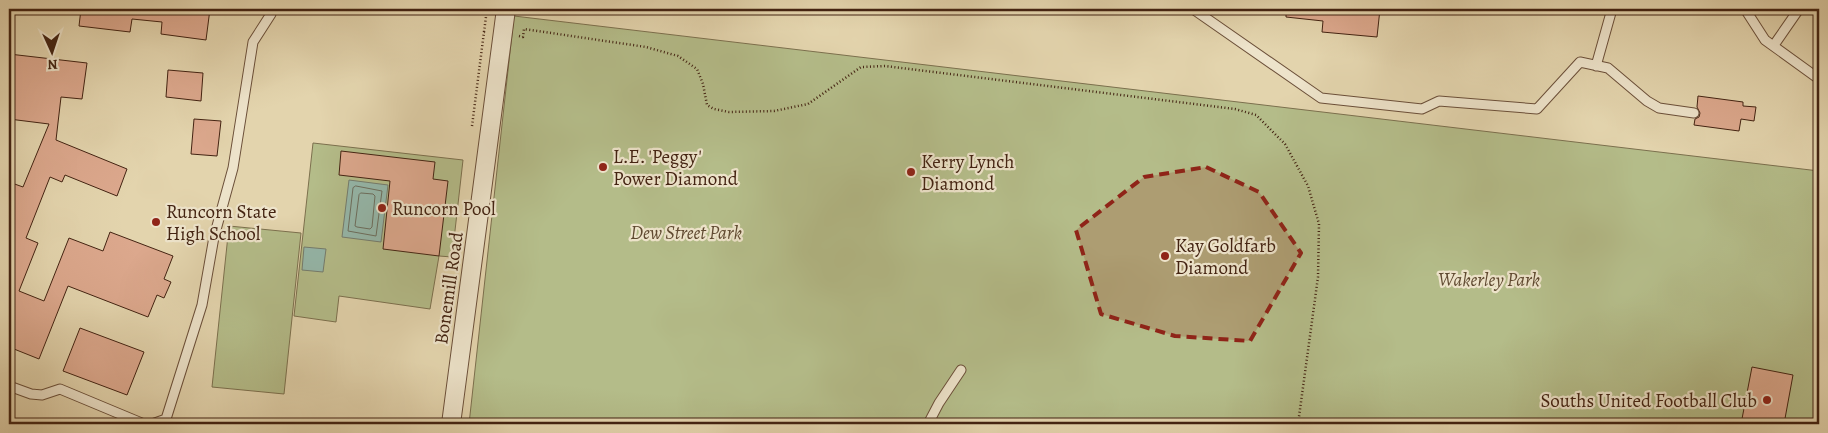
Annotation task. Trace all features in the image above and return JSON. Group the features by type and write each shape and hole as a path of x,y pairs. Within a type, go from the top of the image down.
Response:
{"street":[{"name":"Bonemill Road","path":"451,424 506,9"}],"lane":[{"path":"152,424 166,418 200,313 214,237 233,168 253,42 271,14 272,9"},
{"path":"1193,9 1322,98 1422,109 1439,101 1537,109 1580,62 1608,68 1647,101 1659,108 1694,113"},
{"path":"1596,66 1612,9"},
{"path":"1774,45 1799,9"},
{"path":"1748,10 1765,40 1819,79"},
{"path":"928,424 960,370"},
{"path":"9,386 30,394 42,395 60,390 144,424"}],"path":[{"path":"484,32 487,9"},
{"path":"504,34 523,37 524,29 646,47 678,56 697,69 708,105 714,109 729,112 774,111 808,104 861,67 885,66 1235,109 1256,115 1285,144 1308,186 1319,224 1318,277 1298,424"}],"highlighted area":[{"path":"1206,167 1259,192 1301,253 1250,341 1175,336 1101,314 1076,230 1144,177"}],"green space":[{"name":"Dew Street Park","path":"514,16 1819,171 1819,424 469,424"},
{"name":"Runcorn Pool","path":"313,143 463,160 452,257 439,256 430,309 339,296 336,322 294,316"},
{"path":"229,226 301,233 284,394 212,387"}],"water":[{"path":"349,180 388,185 381,242 342,237"},
{"path":"304,247 326,249 323,272 302,270"}],"building":[{"path":"81,9 210,9 206,40 161,34 162,22 132,19 130,32 79,26"},
{"path":"1286,9 1380,9 1377,37 1322,32 1323,21 1286,17"},
{"path":"9,54 87,63 82,99 61,97 56,140 127,169 117,196 65,175 62,182 50,177 26,238 38,243 19,291 44,301 69,238 103,251 110,232 173,256 164,279 171,282 164,298 157,295 148,317 68,286 39,359 9,347 9,182 23,187 49,124 9,119"},
{"path":"168,70 203,73 201,101 166,97"},
{"path":"1698,96 1743,102 1743,106 1756,107 1754,121 1741,119 1739,131 1694,125 1695,119 1699,117 1700,113 1697,107"},
{"path":"194,119 221,121 217,156 191,154"},
{"path":"341,151 435,162 433,179 448,181 439,256 383,249 390,181 339,175"},
{"path":"80,328 144,352 127,395 63,371"},
{"name":"Souths United Football Club","path":"1752,367 1793,375 1784,424 1741,424"}],"place":[{"name":"L.E. 'Peggy' Power Diamond","path":"603,167"},
{"name":"Kerry Lynch Diamond","path":"911,172"},
{"name":"Runcorn Pool","path":"382,208"},
{"name":"Runcorn State High School","path":"156,222"},
{"name":"Kay Goldfarb Diamond","path":"1165,256"},
{"name":"Souths United Football Club","path":"1767,400"}],"park label":[{"name":"Wakerley Park","path":"1489,279"}]}
